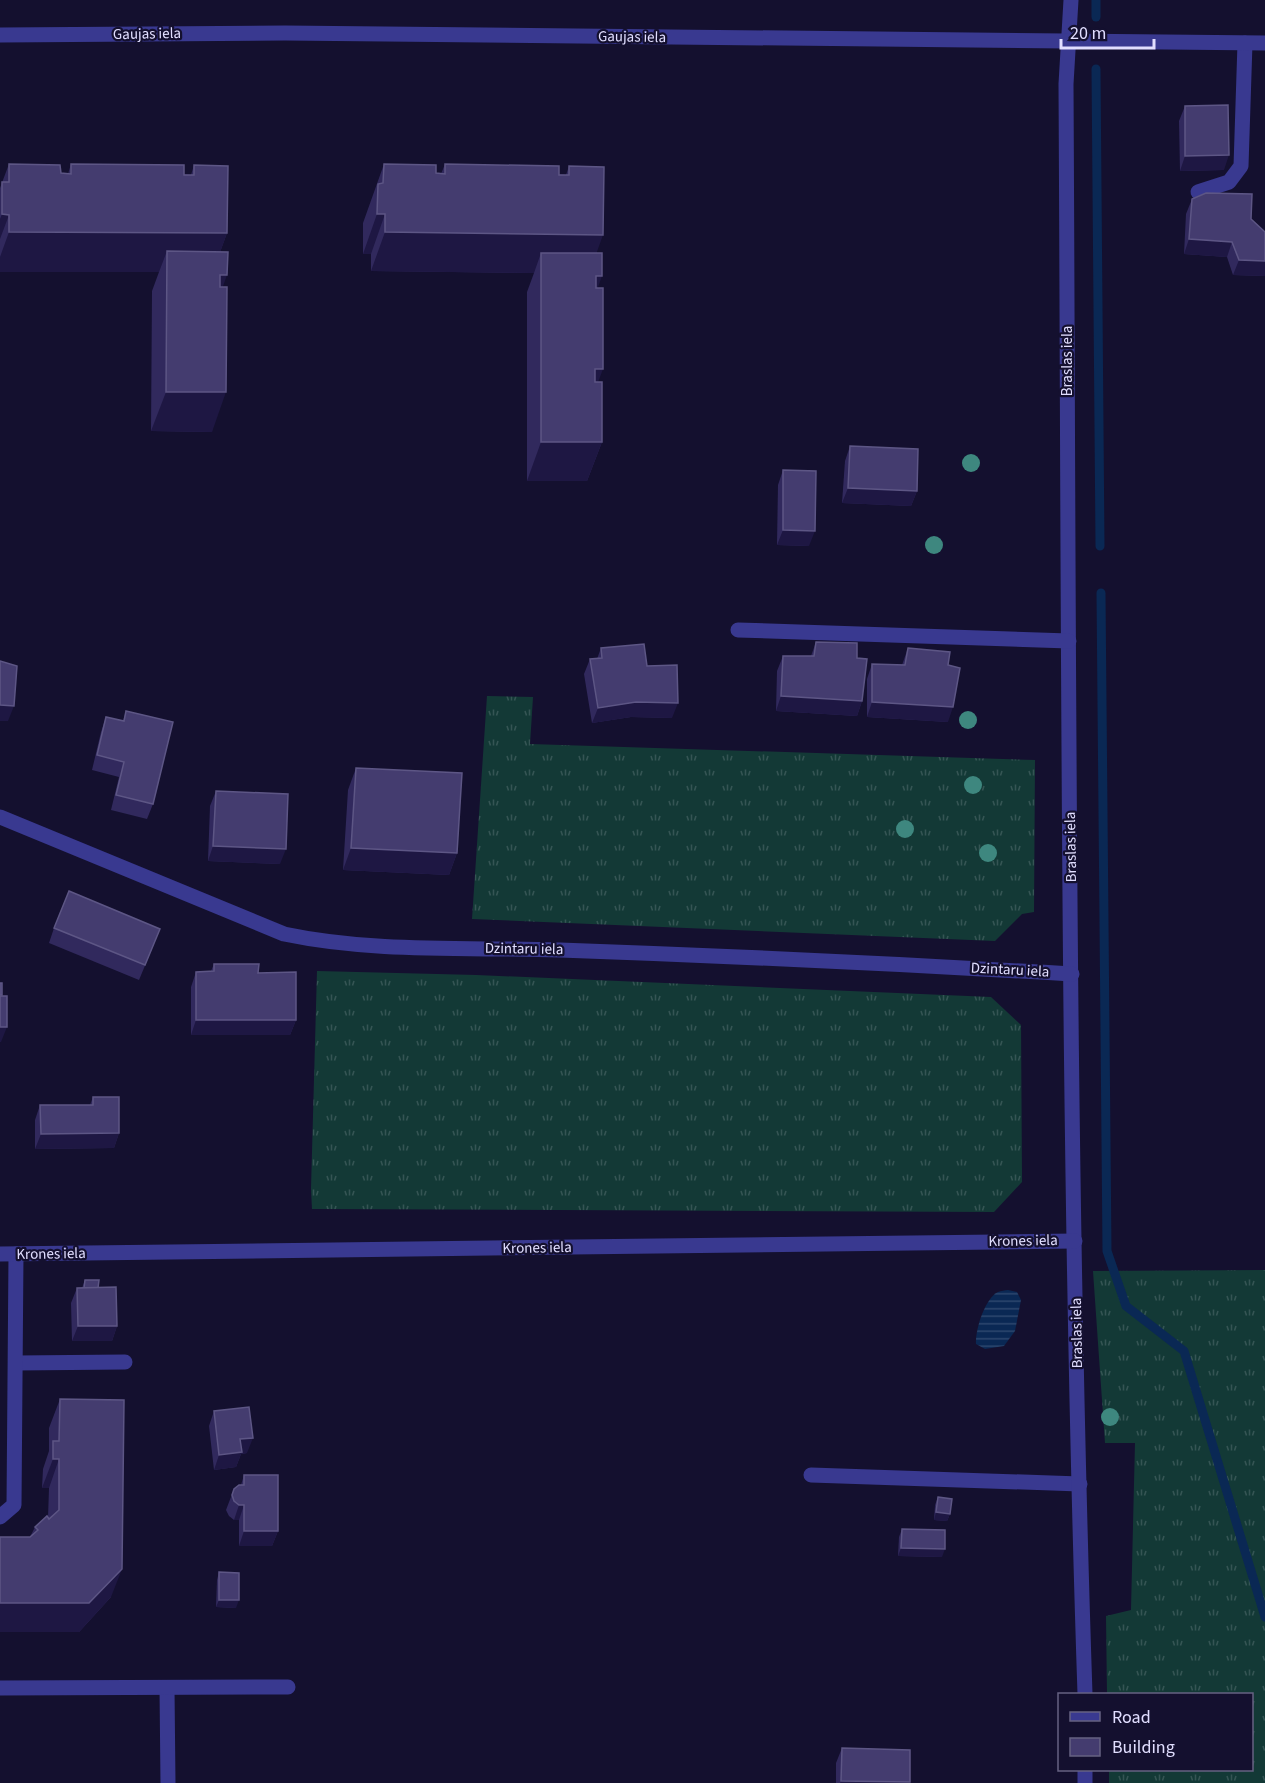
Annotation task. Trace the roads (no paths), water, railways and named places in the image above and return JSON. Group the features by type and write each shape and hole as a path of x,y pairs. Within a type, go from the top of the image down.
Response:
{"street":[{"name":"Braslas iela","path":"1071,0 1066,84 1068,641 1075,1241 1085,1693"},
{"name":"Gaujas iela","path":"0,35 285,33 1265,43"},
{"path":"1198,192 1229,182 1241,166 1245,43"},
{"path":"738,630 1068,641"},
{"name":"Dzintaru iela","path":"0,817 284,934 323,942 559,950 1072,974"},
{"name":"Krones iela","path":"0,1254 1075,1241"},
{"path":"0,1517 14,1504 16,1254"},
{"path":"16,1363 125,1362"},
{"path":"811,1475 1080,1484"},
{"path":"0,1688 288,1688"},
{"path":"167,1688 168,1783"}],"water":[{"path":"1008,1290 1017,1292 1021,1300 1015,1331 1004,1346 985,1349 976,1344 977,1331 985,1307 993,1295"}],"waterway":[{"path":"1096,0 1096,17"},
{"path":"1096,69 1100,546"},
{"path":"1101,593 1107,1251 1126,1306 1184,1351 1265,1617"}]}
